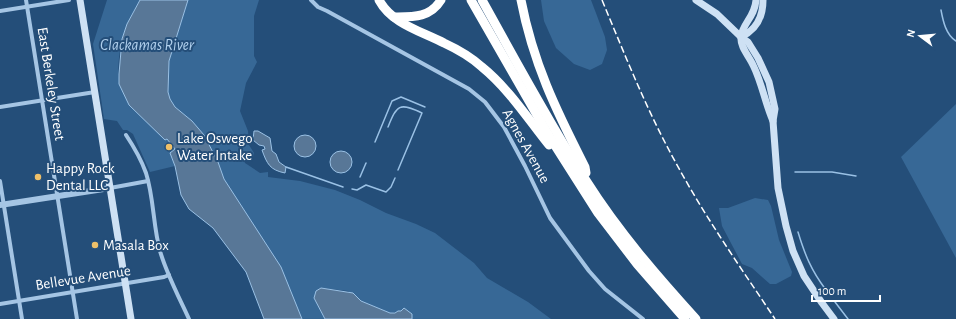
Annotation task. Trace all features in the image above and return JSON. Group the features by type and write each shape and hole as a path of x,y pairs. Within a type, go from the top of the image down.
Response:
{"highway":[{"path":"379,0 384,8 406,26 457,50 483,67 510,95 576,180"},
{"path":"394,17 413,18 426,14 437,6 441,0"},
{"path":"471,0 549,136 598,213 627,251 685,319"},
{"path":"482,0 527,81 587,182 641,256 696,319"},
{"path":"521,0 528,35 540,71 556,111 585,167 587,182"}],"main road":[{"path":"80,0 131,319"},
{"path":"696,0 717,14 741,37"},
{"path":"756,0 752,15 744,28 741,37 742,47 753,64 761,83 773,121 778,188 793,251 804,276 834,319"},
{"path":"741,37 749,33 758,22 762,12 763,0"}],"street":[{"name":"East Berkeley Street","path":"26,0 77,319"},
{"path":"0,11 69,0"},
{"name":"Agnes Avenue","path":"311,0 318,7 469,88 485,102 504,127 550,218 558,229 598,282 643,319"},
{"path":"0,107 94,92"},
{"path":"126,135 140,160 148,181 160,252 168,275 189,319"},
{"path":"0,181 2,205 22,319"},
{"path":"2,205 148,181"},
{"name":"Bellevue Avenue","path":"0,304 125,284 168,275"}],"shaded area":[{"path":"107,0 140,0 128,22 122,40 118,68 120,84 123,91 167,138 175,149 170,153 175,166 150,172 133,134 127,130 123,130 117,121 104,119 93,44"},
{"path":"188,0 259,0 254,16 254,56 257,62 246,83 240,111 248,131 249,145 254,153 253,157 249,159 244,158 245,163 260,173 268,172 268,177 300,181 335,190 435,233 474,263 487,278 528,302 551,319 412,319 412,314 401,311 390,313 361,301 348,291 321,288 314,298 325,319 302,319 241,206 224,179 218,162 204,135 192,121 175,107 170,99 168,92 169,61"},
{"path":"541,0 591,0 605,37 607,50 602,64 590,70 574,64 556,48 544,21"},
{"path":"956,104 956,258 901,157"},
{"path":"755,198 768,200 771,206 779,240 792,272 791,276 776,284 770,284 752,268 742,264 722,226 719,208 728,208"}],"water":[{"name":"Clackamas River","path":"140,0 188,0 169,61 168,92 170,99 175,107 192,121 204,135 218,162 224,179 281,267 302,319 264,319 246,272 213,228 189,209 181,195 175,166 170,153 175,149 167,139 165,140 129,105 119,84 122,39 127,24"},
{"path":"254,131 258,131 270,138 272,151 276,154 279,162 286,167 285,173 280,172 270,166 262,150 265,149 264,146 259,145 253,140"},
{"path":"301,135 309,135 316,142 316,150 309,157 301,157 294,150 294,142"},
{"path":"337,151 345,151 352,158 352,166 345,173 337,173 330,166 330,158"},
{"path":"321,288 353,293 361,301 390,313 401,311 404,308 412,314 412,319 325,319 314,298 316,291"}],"waterway":[{"path":"941,10 947,31 956,41"},
{"path":"375,142 392,101 401,97 425,107"},
{"path":"388,127 394,114 400,108 408,107 422,113 398,170"},
{"path":"360,177 366,163"},
{"path":"286,167 343,187"},
{"path":"795,172 832,172 856,176"},
{"path":"352,189 357,190 366,185 386,192 391,187 395,178"},
{"path":"798,232 809,262 816,276 826,290"},
{"path":"835,302 848,319"}],"railway":[{"path":"602,0 646,103 665,143 711,223 775,319"}],"place":[{"name":"Lake Oswego Water Intake","path":"169,147"},
{"name":"Happy Rock Dental LLC","path":"38,177"},
{"name":"Masala Box","path":"95,245"}]}
